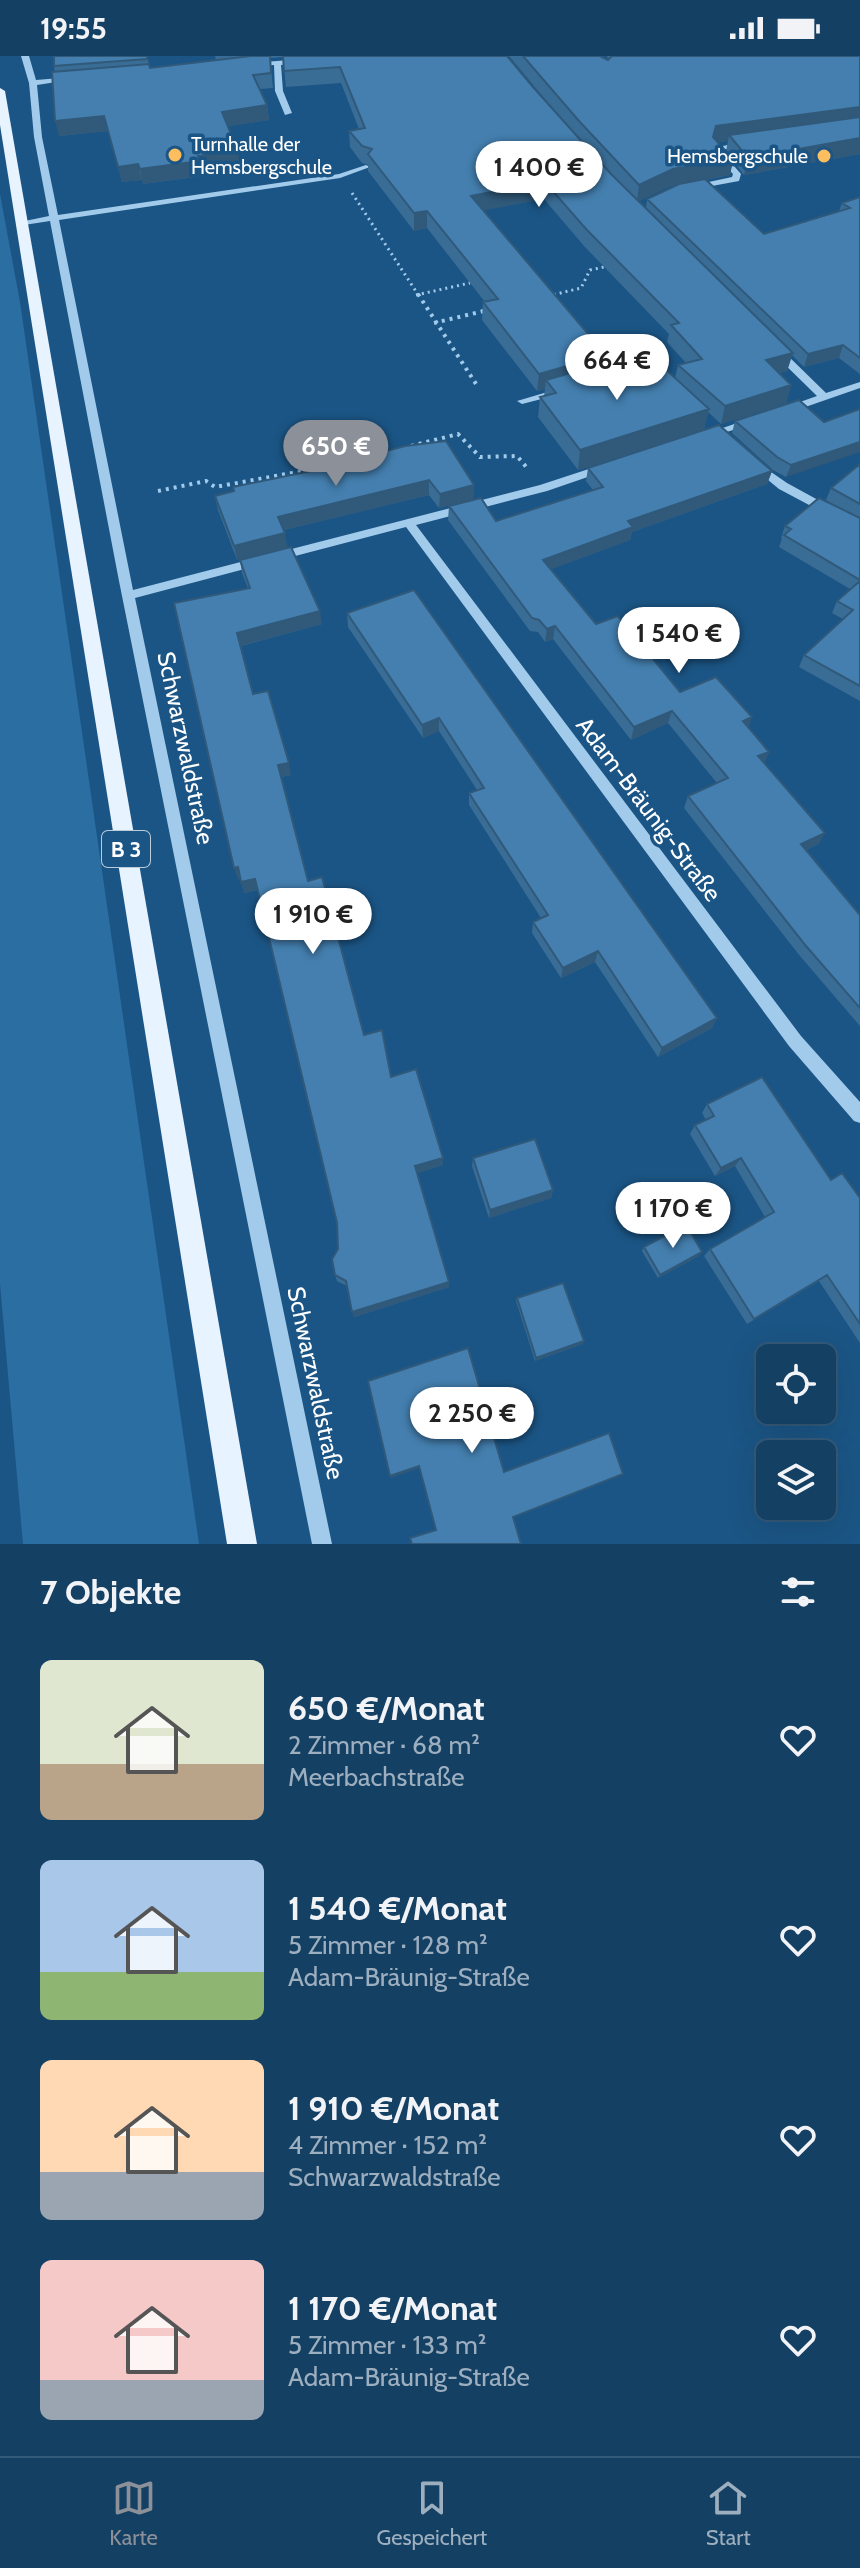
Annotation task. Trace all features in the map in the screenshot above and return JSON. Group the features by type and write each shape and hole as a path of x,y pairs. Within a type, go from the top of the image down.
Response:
{"main road":[{"name":"B 3","path":"0,91 242,1544"},
{"name":"B 3","path":"0,134 13,155"}],"street":[{"name":"Schwarzwaldstraße","path":"25,56 33,83 38,137 129,595 322,1544"},
{"path":"247,65 296,58 313,60"},
{"path":"277,63 279,91 288,113"},
{"path":"33,83 79,79"},
{"path":"677,190 736,179 737,174 716,152 716,148 753,142"},
{"path":"24,222 340,176 366,167"},
{"path":"772,346 825,398"},
{"path":"780,412 860,385"},
{"path":"522,401 579,386"},
{"path":"691,440 725,435 765,417"},
{"path":"708,421 725,435"},
{"path":"748,457 783,486 860,528"},
{"path":"129,595 543,488 617,464"},
{"name":"Adam-Bräunig-Straße","path":"409,523 795,1041 860,1115"}],"path":[{"path":"340,176 476,384"},
{"path":"353,195 367,192"},
{"path":"537,298 581,288 590,270 619,264"},
{"path":"416,295 470,283"},
{"path":"434,323 493,309"},
{"path":"399,449 458,434 480,457 517,456 543,488"},
{"path":"158,491 206,481 215,487 231,485 384,453"},
{"path":"325,467 332,481"}],"shaded area":[{"path":"0,194 20,302 199,1544 23,1544 0,1284"}],"building":[{"path":"54,56 147,56 147,59 54,66"},
{"path":"270,56 271,73 253,75 267,105 222,112 238,151 198,156 200,161 140,169 138,164 118,167 104,116 55,121 52,72 149,64 150,68"},
{"path":"283,56 507,56 611,174 793,353 766,360 791,385 725,406 678,365 702,359 671,325 679,323 586,229 545,182 471,196 606,355 539,374 483,302 498,299 427,211 414,213 368,154 372,149 362,146 349,131 365,128 340,67 284,71"},
{"path":"523,56 600,56 608,60 612,56 860,56 860,107 716,126 713,137 733,159 673,169 639,185"},
{"path":"860,117 860,138 748,158 729,135"},
{"path":"705,179 764,234 850,208 842,203 860,197 860,358 843,345 808,354 647,199 679,184"},
{"path":"615,362 626,375 662,366 709,409 580,450 540,397 556,393 546,380"},
{"path":"799,400 824,422 860,409 860,442 791,465 735,421"},
{"path":"719,425 772,471 628,521 633,527 543,560 596,624 618,616 680,692 716,677 752,717 743,721 769,752 758,756 825,833 801,844 860,915 860,1008 806,946 688,796 728,778 672,711 634,727 555,626 547,629 539,620 532,618 449,506 481,498 496,521 603,487 588,468"},
{"path":"446,441 474,485 440,494 429,480 278,517 285,533 234,546 215,496 234,491 233,487 373,458 371,455 405,446"},
{"path":"860,464 860,504 831,488"},
{"path":"819,498 860,518 860,580 784,535 791,529 785,526"},
{"path":"291,547 320,611 237,633 253,694 268,691 289,763 278,765 308,881 322,877 364,1035 382,1030 391,1077 416,1069 443,1158 415,1166 449,1282 352,1312 346,1281 335,1275 332,1259 338,1249 337,1223 255,879 241,882 238,867 234,868 174,603 250,588 240,560"},
{"path":"860,581 860,686 804,655 853,610 837,601"},
{"path":"414,590 717,1018 662,1048 598,951 563,968 533,922 548,915 469,793 484,788 439,718 422,725 347,613"},
{"path":"762,1077 831,1180 842,1173 860,1198 860,1324 827,1275 754,1319 710,1249 774,1212 741,1158 721,1168 695,1125 714,1116 707,1104"},
{"path":"535,1139 553,1190 490,1210 473,1158"},
{"path":"686,1224 702,1252 660,1275 644,1247"},
{"path":"563,1283 584,1341 536,1358 517,1298"},
{"path":"468,1348 504,1472 609,1433 623,1474 513,1517 521,1544 412,1544 410,1538 436,1530 419,1466 390,1476 368,1381"}],"place":[{"name":"Turnhalle der Hemsbergschule","path":"175,155"},
{"name":"Hemsbergschule","path":"824,156"}]}
